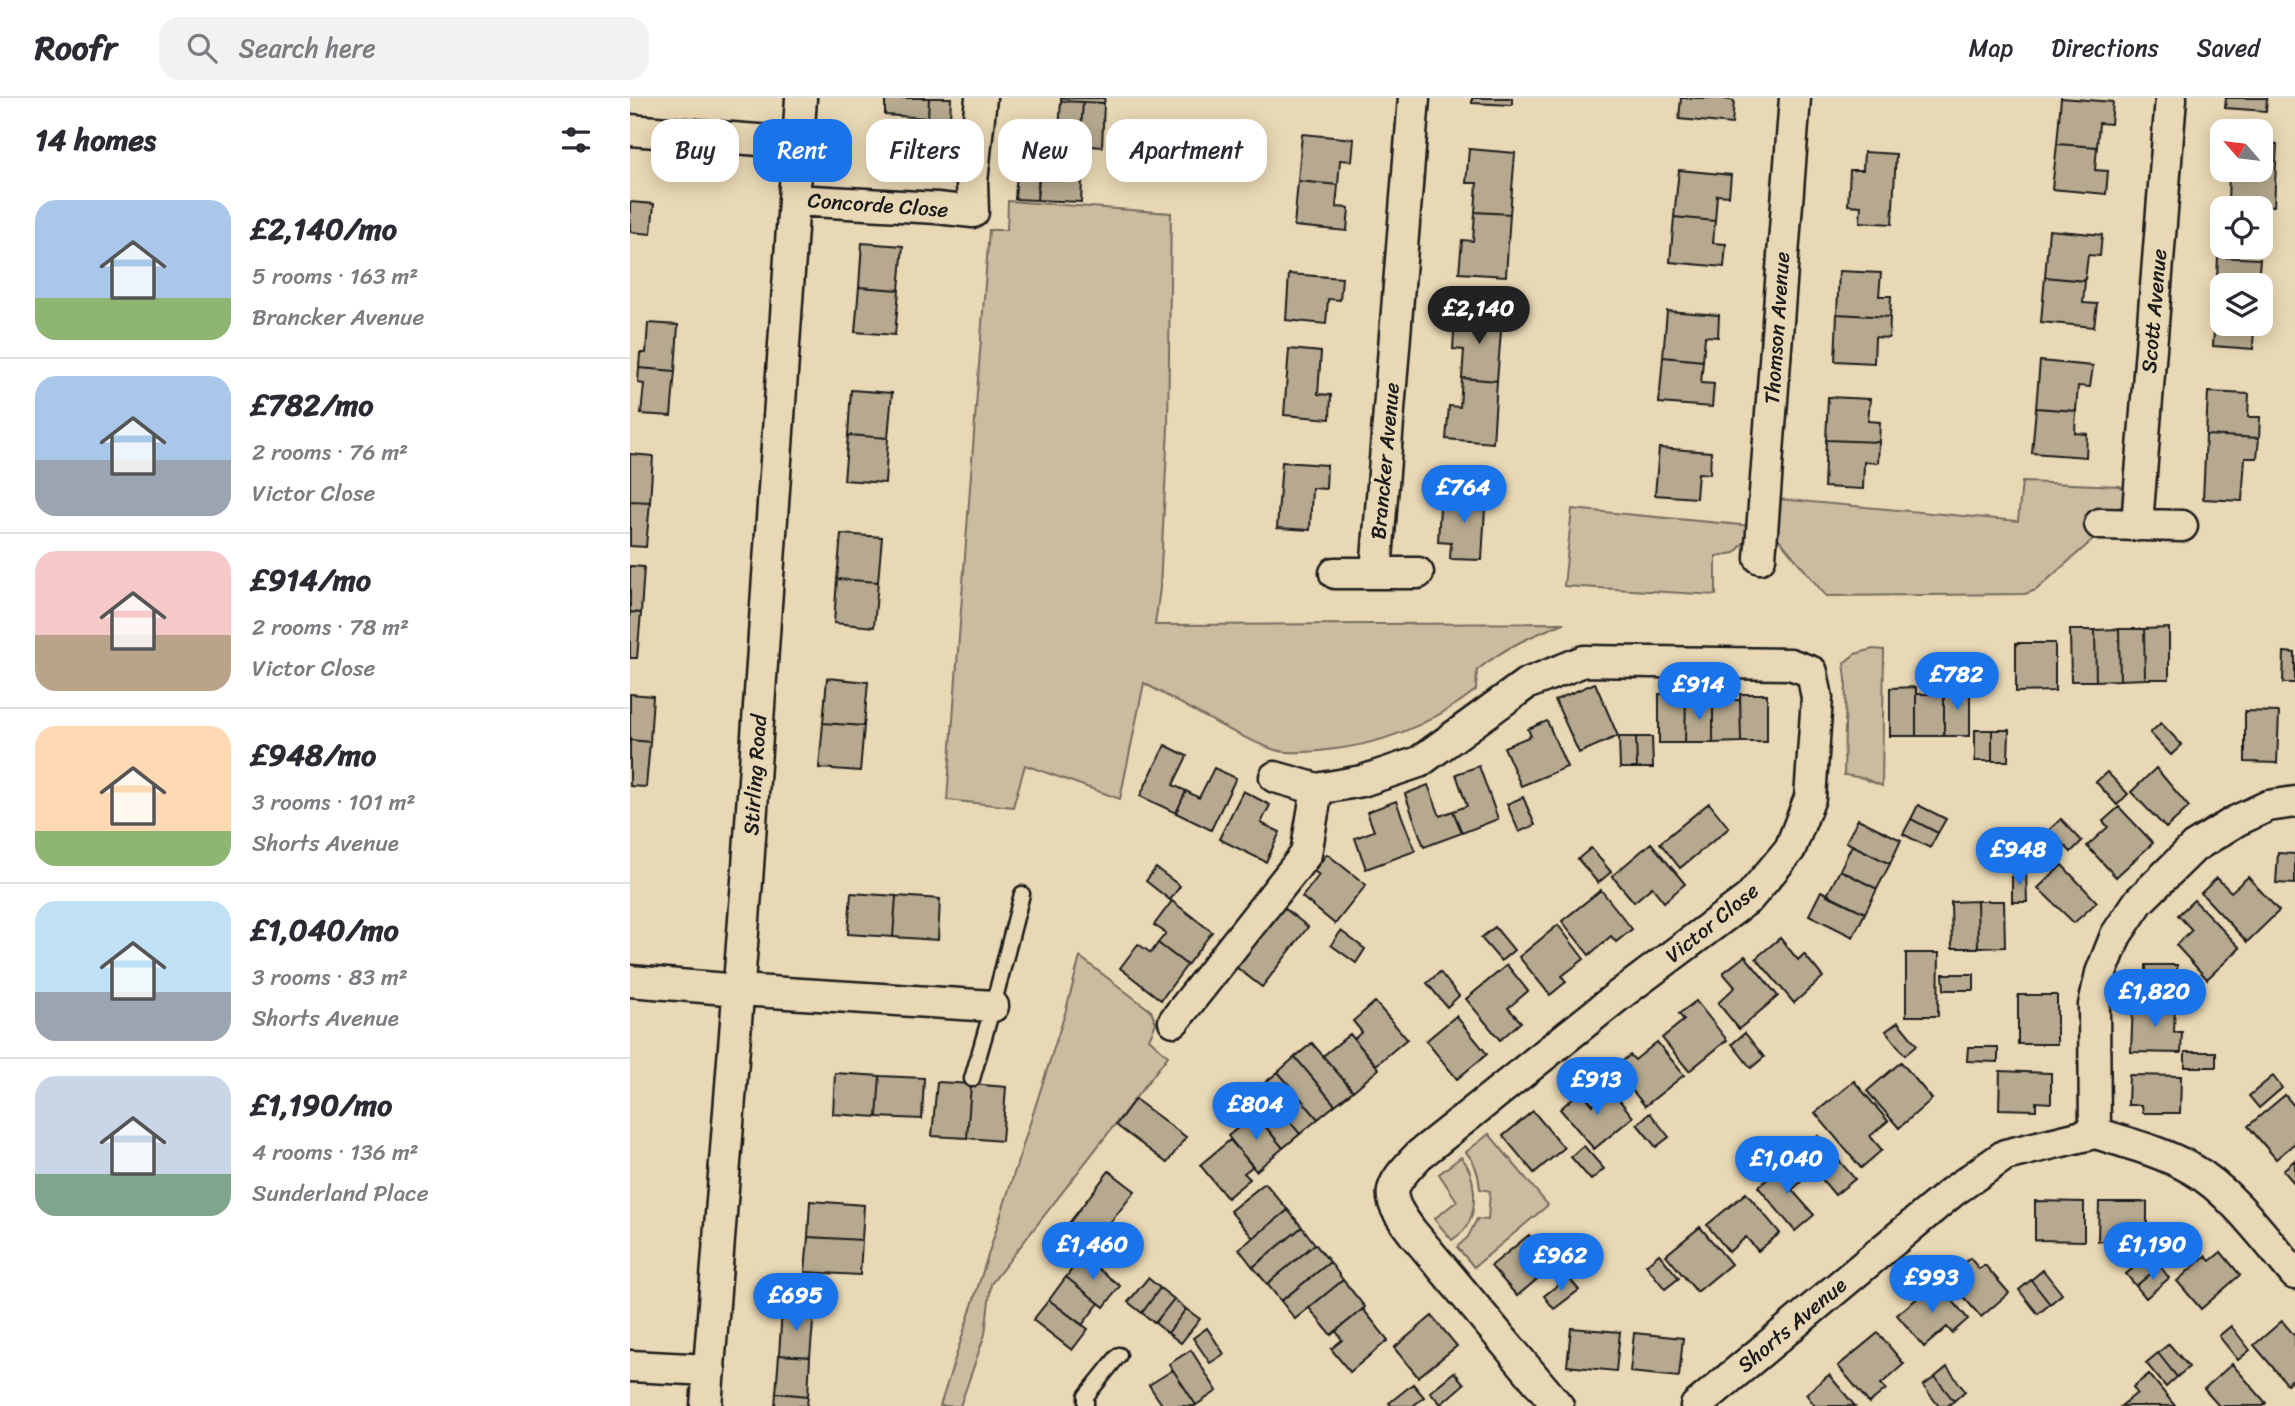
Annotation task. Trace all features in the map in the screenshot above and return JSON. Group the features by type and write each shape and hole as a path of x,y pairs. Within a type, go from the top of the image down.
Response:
{"street":[{"name":"Stirling Road","path":"800,119 801,98"},
{"name":"Concorde Close","path":"794,200 972,212 972,182 981,98"},
{"name":"Brancker Avenue","path":"1376,572 1414,98"},
{"name":"Thomson Avenue","path":"1760,558 1795,98"},
{"name":"Scott Avenue","path":"2137,524 2171,98"},
{"path":"630,130 753,140"},
{"name":"Stirling Road","path":"706,1406 739,990 795,182"},
{"path":"2100,524 2182,526"},
{"path":"1335,573 1418,573"},
{"name":"Victor Close","path":"1275,778 1317,789 1362,781 1419,762 1526,684 1584,661 1790,664 1812,672 1817,698 1810,798 1790,849 1749,898 1618,996 1419,1155 1394,1186 1394,1204 1413,1233 1558,1406"},
{"path":"1174,1021 1306,853 1317,789"},
{"path":"2295,802 2269,806 2236,821 2194,847 2139,901 2116,935 2101,973 2094,1005 2095,1133 2146,1148 2194,1170 2235,1204 2295,1274"},
{"path":"630,981 993,1006"},
{"name":"Shorts Avenue","path":"1696,1406 1952,1192 2005,1155 2095,1133"},
{"path":"630,1366 710,1370"}],"lane":[{"path":"972,1080 1021,894"},
{"path":"1086,1406 1086,1396 1119,1355"}],"shaded area":[{"path":"1008,201 1171,213 1168,428 1160,588 1155,625 1564,623 1519,643 1477,670 1476,690 1458,703 1421,724 1383,739 1319,751 1277,751 1223,726 1144,683 1120,799 1025,765 1013,807 947,800 989,230 1007,230"},
{"path":"2022,482 2120,486 2130,495 2123,506 2112,511 2096,537 2036,590 2025,594 1826,596 1773,532 1778,499 2018,521"},
{"path":"1572,509 1751,526 1751,534 1735,553 1716,556 1716,595 1564,586"},
{"path":"1873,649 1884,650 1882,786 1863,778 1844,775 1844,663 1855,654"},
{"path":"1080,957 1151,1011 1156,1023 1149,1039 1168,1056 991,1284 985,1334 960,1406 940,1406 1066,1010"},
{"path":"1489,1134 1548,1205 1474,1267 1457,1247 1468,1237 1477,1219 1488,1220 1490,1191 1480,1189 1476,1169 1466,1152"},
{"path":"1461,1157 1473,1182 1474,1202 1465,1229 1452,1240 1434,1219 1457,1201 1439,1174"}],"building":[{"path":"885,98 929,98 928,118 885,115"},
{"path":"929,98 951,98 950,119 928,118"},
{"path":"1061,98 1105,98 1104,103 1061,101"},
{"path":"1472,98 1512,98 1512,105 1472,103"},
{"path":"1681,98 1721,98 1734,101 1732,124 1679,119"},
{"path":"2061,98 2113,102 2111,124 2099,123 2097,147 2057,144"},
{"path":"2226,98 2267,98 2266,111 2225,108"},
{"path":"1061,101 1083,102 1082,119 1060,119"},
{"path":"1083,102 1104,103 1102,147 1092,146 1092,119 1082,119"},
{"path":"1302,134 1354,139 1352,161 1340,160 1338,185 1298,181"},
{"path":"2057,144 2097,147 2095,170 2108,171 2106,194 2052,189"},
{"path":"2273,144 2277,144 2274,206 2273,196 2228,196 2229,182 2273,182"},
{"path":"1469,149 1515,153 1510,214 1475,212 1477,183 1466,183"},
{"path":"1864,152 1896,154 1892,224 1860,222 1861,206 1848,205 1850,170 1863,170"},
{"path":"1679,170 1731,175 1729,196 1717,195 1715,221 1674,217"},
{"path":"1298,181 1338,185 1336,207 1349,208 1347,231 1294,226"},
{"path":"1016,182 1038,182 1037,200 1015,199"},
{"path":"1039,182 1082,182 1081,202 1037,200"},
{"path":"630,202 654,204 651,234 630,232"},
{"path":"1475,212 1510,214 1506,276 1459,273 1462,240 1473,241"},
{"path":"1674,217 1715,221 1713,243 1726,244 1724,267 1670,262"},
{"path":"2049,230 2102,235 2100,256 2088,255 2085,281 2045,277"},
{"path":"862,243 903,246 899,290 859,287"},
{"path":"2218,259 2260,259 2259,273 2217,273"},
{"path":"1839,271 1881,273 1879,296 1891,296 1890,317 1837,314"},
{"path":"1289,274 1342,278 1340,300 1328,299 1326,324 1286,320"},
{"path":"2045,277 2085,281 2083,303 2097,304 2094,327 2041,322"},
{"path":"859,287 899,290 895,335 855,332"},
{"path":"1667,311 1719,315 1718,337 1705,336 1703,361 1663,357"},
{"path":"1837,314 1890,317 1889,338 1875,337 1874,363 1835,361"},
{"path":"1455,316 1502,319 1497,381 1462,378 1464,350 1453,349"},
{"path":"648,323 678,325 675,371 639,368 640,353 646,353"},
{"path":"2214,336 2254,336 2253,349 2213,346"},
{"path":"1289,349 1321,352 1318,394 1331,395 1330,419 1284,415"},
{"path":"1663,357 1703,361 1701,383 1714,384 1712,407 1659,403"},
{"path":"2040,361 2093,366 2090,387 2078,386 2076,411 2036,408"},
{"path":"639,368 675,371 671,416 641,414 644,384 638,383"},
{"path":"1462,378 1497,381 1493,443 1446,439 1449,406 1460,407"},
{"path":"851,390 892,393 888,438 848,435"},
{"path":"2208,392 2249,394 2248,417 2260,417 2259,438 2206,435"},
{"path":"1828,397 1870,399 1868,421 1880,422 1879,442 1826,440"},
{"path":"2036,408 2076,411 2075,433 2087,434 2086,457 2032,453"},
{"path":"848,435 888,438 885,483 844,480"},
{"path":"2206,435 2259,438 2257,458 2245,458 2242,501 2203,499"},
{"path":"1826,440 1879,442 1878,463 1864,462 1863,489 1824,487"},
{"path":"1659,448 1711,452 1710,474 1698,473 1696,498 1655,495"},
{"path":"630,454 653,456 650,502 630,501"},
{"path":"1282,462 1327,465 1326,489 1312,488 1310,530 1277,528"},
{"path":"1454,489 1486,491 1482,560 1450,559 1451,543 1438,542 1440,507 1453,507"},
{"path":"630,501 650,502 646,547 630,546"},
{"path":"841,534 882,537 878,582 837,579"},
{"path":"630,566 644,567 641,613 630,612"},
{"path":"837,579 878,582 874,627 834,623"},
{"path":"630,612 641,613 637,658 630,658"},
{"path":"2169,628 2169,679 2145,679 2144,629"},
{"path":"2119,629 2120,680 2096,681 2095,630"},
{"path":"2119,629 2144,629 2145,679 2120,680"},
{"path":"2070,630 2095,630 2096,681 2071,681"},
{"path":"2016,643 2055,643 2055,691 2016,692"},
{"path":"2284,652 2295,653 2295,683 2283,683"},
{"path":"827,678 868,682 864,726 823,723"},
{"path":"1595,683 1618,736 1579,753 1555,700"},
{"path":"1916,687 1916,736 1890,736 1890,688"},
{"path":"1944,687 1970,687 1970,736 1944,736"},
{"path":"630,694 653,696 650,742 630,740"},
{"path":"1659,694 1686,694 1685,743 1659,743"},
{"path":"1740,694 1767,694 1767,742 1741,742"},
{"path":"1916,694 1944,694 1944,736 1916,736"},
{"path":"1686,700 1713,700 1713,743 1685,743"},
{"path":"1713,700 1740,700 1741,742 1713,743"},
{"path":"2245,711 2279,712 2277,763 2245,762"},
{"path":"1547,721 1567,767 1521,786 1504,747 1531,736 1528,729"},
{"path":"823,723 864,726 860,771 819,768"},
{"path":"2161,723 2182,745 2171,755 2150,733"},
{"path":"1975,730 1992,730 1992,761 1975,761"},
{"path":"1992,730 2009,730 2008,761 1992,761"},
{"path":"1619,737 1636,737 1637,768 1620,768"},
{"path":"1636,737 1652,737 1653,768 1637,768"},
{"path":"630,740 650,742 646,787 630,786"},
{"path":"1165,745 1187,756 1173,785 1186,791 1176,813 1140,796"},
{"path":"1479,766 1498,819 1462,833 1453,811 1467,806 1456,774"},
{"path":"1214,768 1236,778 1211,830 1176,813 1186,791 1199,798"},
{"path":"2156,768 2189,807 2166,828 2131,792"},
{"path":"2107,772 2128,794 2117,805 2096,782"},
{"path":"1428,785 1440,816 1453,811 1462,833 1424,847 1405,794"},
{"path":"1243,791 1270,805 1261,823 1280,832 1266,862 1219,839"},
{"path":"1523,797 1535,825 1519,832 1507,804"},
{"path":"1396,801 1415,851 1366,869 1355,838 1374,831 1367,812"},
{"path":"1709,803 1729,828 1680,868 1660,843"},
{"path":"1918,805 1946,819 1938,833 1911,819"},
{"path":"2119,807 2153,843 2116,877 2087,846 2108,827 2103,821"},
{"path":"1858,819 1901,840 1890,864 1846,842"},
{"path":"1911,819 1938,833 1930,848 1903,834"},
{"path":"2061,819 2082,841 2071,852 2049,830"},
{"path":"1651,843 1685,884 1664,902 1652,887 1634,902 1612,876"},
{"path":"1852,845 1890,864 1877,889 1840,870"},
{"path":"1591,848 1611,872 1598,883 1578,859"},
{"path":"2278,853 2295,854 2295,884 2276,883"},
{"path":"1327,854 1366,885 1335,924 1302,897 1319,875 1314,871"},
{"path":"2062,865 2097,902 2074,923 2038,888"},
{"path":"1156,868 1180,886 1170,900 1146,881"},
{"path":"1840,870 1877,889 1865,913 1827,895"},
{"path":"2012,872 2026,872 2027,902 2012,902"},
{"path":"2248,877 2279,911 2247,942 2201,893 2217,878 2231,892"},
{"path":"1601,890 1632,929 1616,942 1611,936 1589,955 1562,921"},
{"path":"1821,891 1865,913 1853,937 1809,915"},
{"path":"851,893 896,896 893,937 848,934"},
{"path":"896,896 940,899 938,940 893,937"},
{"path":"2194,900 2240,948 2207,979 2176,945 2192,930 2178,915"},
{"path":"1172,901 1212,932 1187,965 1158,943 1166,933 1154,925"},
{"path":"1977,901 2004,901 2005,947 1978,948"},
{"path":"1977,901 1978,948 1952,948 1951,902"},
{"path":"1283,907 1308,927 1262,987 1236,967"},
{"path":"1558,925 1584,959 1562,976 1566,982 1550,995 1519,957"},
{"path":"1495,927 1514,950 1501,961 1481,938"},
{"path":"1341,931 1365,949 1356,963 1331,945"},
{"path":"1780,938 1798,960 1804,954 1823,977 1794,1003 1756,958"},
{"path":"1158,943 1187,965 1161,1000 1120,968 1138,944 1151,953"},
{"path":"1906,953 1939,953 1938,1016 1906,1016"},
{"path":"1745,956 1778,996 1739,1029 1718,1003 1735,987 1723,973"},
{"path":"1507,965 1528,991 1508,1008 1521,1022 1500,1040 1466,999"},
{"path":"2146,965 2177,965 2177,995 2146,995"},
{"path":"1440,972 1459,996 1447,1007 1427,983"},
{"path":"1943,974 1974,974 1974,990 1944,990"},
{"path":"2018,995 2057,995 2057,1044 2018,1044"},
{"path":"1696,1001 1727,1040 1689,1071 1662,1038 1684,1020 1679,1014"},
{"path":"1375,1002 1407,1039 1376,1065 1354,1039 1362,1032 1353,1021"},
{"path":"2133,1003 2175,1003 2174,1032 2182,1032 2181,1053 2131,1052"},
{"path":"1456,1016 1487,1054 1457,1079 1426,1041"},
{"path":"1898,1022 1917,1045 1905,1055 1886,1031"},
{"path":"1745,1033 1764,1057 1751,1068 1732,1044"},
{"path":"1350,1034 1379,1069 1353,1091 1323,1056"},
{"path":"1657,1042 1684,1075 1645,1106 1614,1068 1630,1055 1635,1060"},
{"path":"1312,1043 1353,1091 1335,1105 1295,1057"},
{"path":"1968,1047 1998,1047 1998,1062 1967,1061"},
{"path":"2185,1052 2216,1052 2216,1067 2185,1067"},
{"path":"1295,1057 1335,1105 1318,1119 1278,1072"},
{"path":"1901,1062 1932,1099 1899,1128 1867,1091"},
{"path":"2000,1071 2051,1073 2051,1103 2036,1102 2036,1110 1999,1109"},
{"path":"1278,1072 1318,1119 1300,1134 1261,1086"},
{"path":"835,1073 880,1076 877,1117 833,1114"},
{"path":"2129,1075 2181,1076 2180,1113 2143,1113 2142,1105 2128,1105"},
{"path":"880,1076 924,1078 922,1119 877,1117"},
{"path":"2273,1076 2282,1088 2259,1108 2249,1096"},
{"path":"1854,1081 1888,1121 1870,1136 1882,1150 1861,1168 1815,1113"},
{"path":"937,1082 971,1084 967,1138 932,1136"},
{"path":"971,1084 1006,1087 1002,1141 967,1138"},
{"path":"1261,1086 1300,1134 1283,1148 1244,1100"},
{"path":"1611,1090 1633,1117 1594,1149 1560,1109 1581,1091 1593,1105"},
{"path":"2285,1095 2295,1107 2295,1143 2276,1159 2248,1126"},
{"path":"1135,1099 1186,1137 1167,1163 1116,1125"},
{"path":"1533,1111 1564,1148 1534,1173 1503,1136"},
{"path":"1650,1113 1669,1137 1656,1147 1637,1124"},
{"path":"1255,1114 1283,1148 1256,1171 1228,1136"},
{"path":"1818,1136 1855,1179 1835,1195 1815,1171 1803,1180 1788,1162"},
{"path":"1230,1140 1253,1166 1244,1173 1250,1179 1227,1198 1200,1165"},
{"path":"1584,1146 1604,1169 1591,1180 1571,1157"},
{"path":"2295,1160 2295,1184 2283,1170"},
{"path":"1788,1162 1803,1180 1792,1190 1814,1215 1795,1231 1758,1187"},
{"path":"1109,1171 1135,1191 1088,1251 1063,1231"},
{"path":"1265,1183 1288,1210 1253,1238 1230,1211"},
{"path":"1746,1193 1780,1233 1758,1251 1746,1237 1729,1252 1707,1225"},
{"path":"810,1201 864,1205 862,1240 808,1237"},
{"path":"2035,1201 2084,1202 2084,1241 2035,1240"},
{"path":"2099,1202 2147,1202 2147,1241 2098,1241"},
{"path":"1288,1210 1302,1227 1253,1267 1239,1249"},
{"path":"1302,1227 1315,1244 1267,1284 1253,1267"},
{"path":"1700,1227 1731,1264 1697,1292 1666,1255"},
{"path":"1529,1235 1554,1265 1517,1296 1491,1266"},
{"path":"808,1237 862,1240 860,1275 805,1272"},
{"path":"1589,1240 1599,1252 1575,1272 1564,1259"},
{"path":"1315,1244 1330,1262 1281,1301 1267,1284"},
{"path":"2221,1252 2240,1275 2201,1309 2177,1281 2205,1256 2210,1261"},
{"path":"1659,1254 1679,1278 1665,1289 1646,1265"},
{"path":"2150,1254 2160,1266 2136,1286 2126,1274"},
{"path":"1082,1256 1120,1286 1104,1307 1066,1277"},
{"path":"1970,1258 1979,1269 1985,1265 2009,1293 1981,1317 1947,1278"},
{"path":"1330,1262 1343,1280 1295,1319 1281,1301"},
{"path":"2160,1266 2169,1278 2146,1298 2136,1286"},
{"path":"2043,1270 2062,1294 2050,1304 2031,1280"},
{"path":"1066,1277 1099,1303 1082,1325 1049,1300"},
{"path":"1568,1277 1579,1290 1554,1309 1544,1296"},
{"path":"1148,1278 1160,1288 1142,1313 1128,1302"},
{"path":"1343,1280 1365,1307 1331,1335 1309,1308"},
{"path":"2031,1280 2050,1304 2038,1314 2019,1290"},
{"path":"1937,1282 1968,1319 1952,1333 1947,1327 1924,1347 1897,1315"},
{"path":"1160,1288 1174,1299 1155,1323 1142,1313"},
{"path":"1174,1299 1186,1309 1168,1333 1155,1323"},
{"path":"1049,1300 1088,1329 1072,1350 1033,1320"},
{"path":"1186,1309 1200,1319 1181,1343 1168,1333"},
{"path":"1363,1309 1388,1340 1350,1372 1331,1349 1342,1340 1336,1331"},
{"path":"782,1310 814,1312 810,1357 779,1355"},
{"path":"1432,1316 1457,1346 1418,1377 1394,1348"},
{"path":"2282,1321 2295,1336 2295,1377 2287,1384 2254,1345"},
{"path":"2231,1326 2250,1350 2238,1360 2219,1336"},
{"path":"1207,1328 1224,1354 1210,1363 1193,1338"},
{"path":"1571,1328 1620,1332 1616,1371 1567,1366"},
{"path":"1634,1333 1683,1338 1679,1377 1630,1372"},
{"path":"1878,1333 1904,1364 1881,1384 1886,1389 1869,1403 1838,1366"},
{"path":"2169,1344 2189,1367 2177,1377 2158,1353"},
{"path":"1191,1350 1217,1391 1196,1405 1169,1364"},
{"path":"2158,1353 2177,1377 2166,1387 2146,1363"},
{"path":"779,1355 810,1357 808,1396 776,1393"},
{"path":"2232,1364 2266,1403 2263,1406 2219,1406 2204,1389"},
{"path":"1947,1367 1965,1391 1954,1401 1935,1377"},
{"path":"1173,1370 1195,1406 1163,1406 1149,1385"},
{"path":"1454,1372 1464,1384 1441,1404 1430,1392"},
{"path":"2149,1374 2175,1406 2121,1406 2137,1393 2133,1387"},
{"path":"1829,1375 1855,1406 1815,1406 1806,1394"},
{"path":"1935,1377 1954,1401 1947,1406 1939,1406 1923,1386"},
{"path":"1413,1384 1424,1397 1413,1406 1392,1406 1389,1403"},
{"path":"776,1393 808,1396 807,1406 775,1406"}]}
